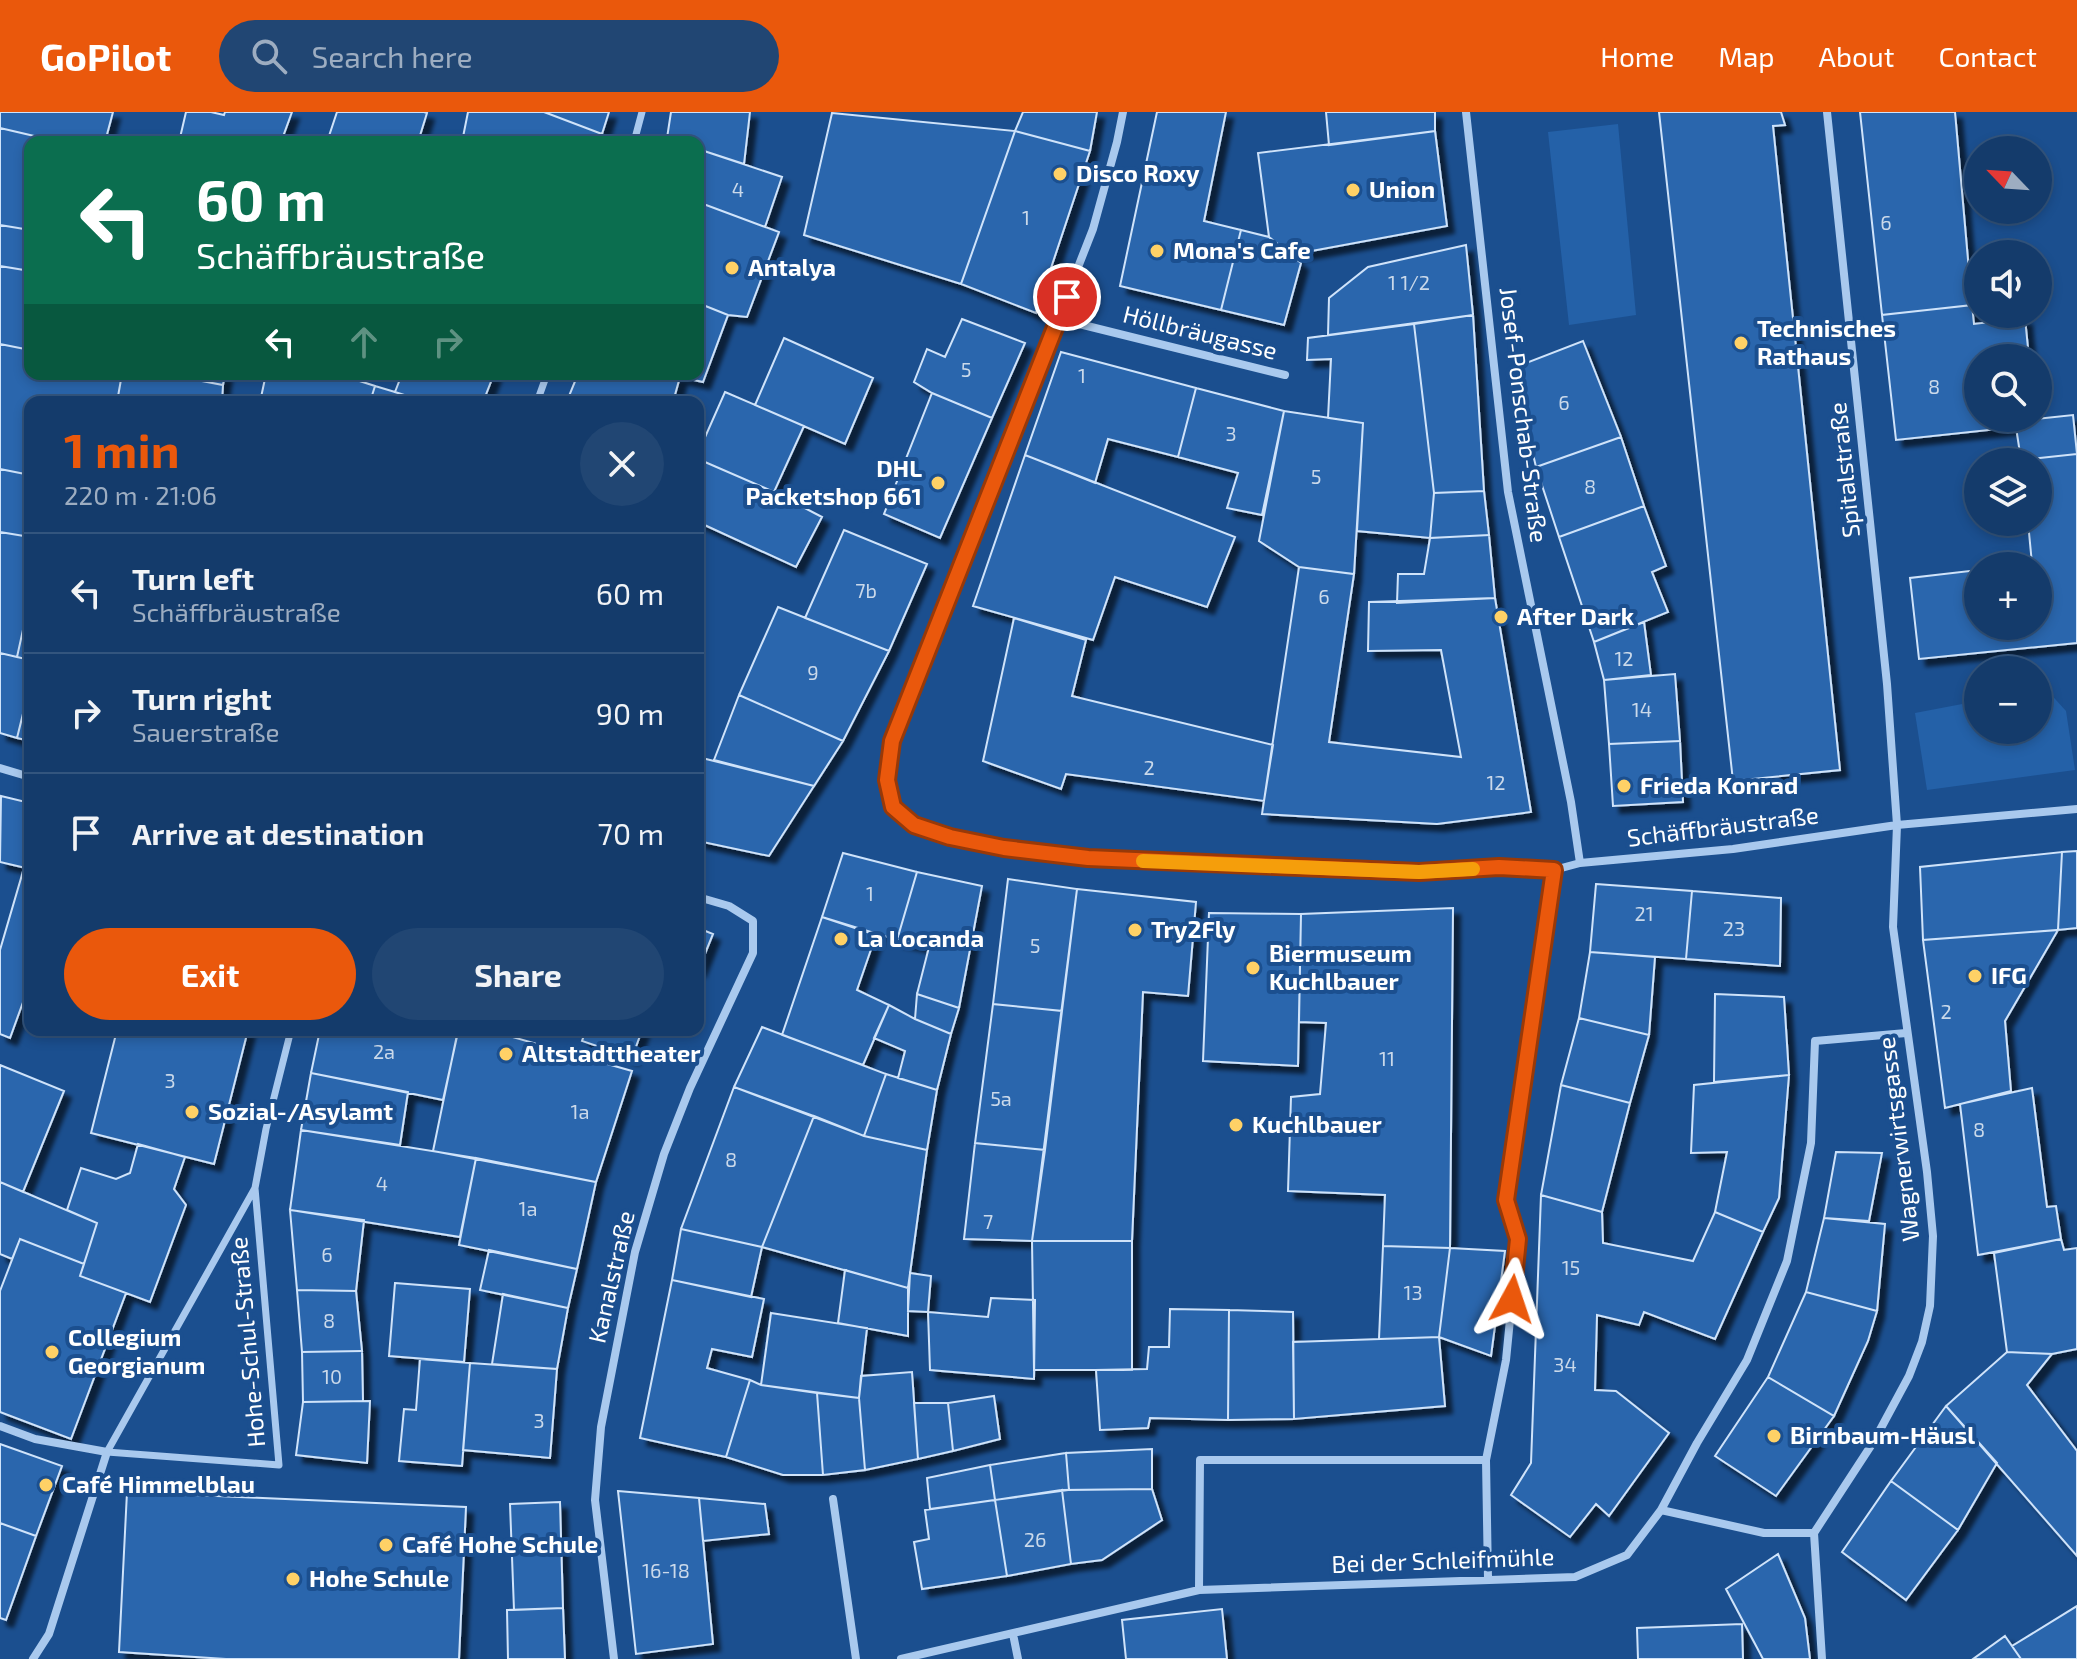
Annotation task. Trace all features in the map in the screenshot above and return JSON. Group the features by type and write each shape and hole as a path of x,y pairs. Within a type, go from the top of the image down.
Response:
{"street":[{"path":"636,136 642,112"},
{"path":"1059,319 1093,229 1123,112"},
{"name":"Josef-Ponschab-Straße","path":"1466,112 1508,492 1571,802 1580,863"},
{"name":"Spitalstraße","path":"1827,112 1887,684 1897,825"},
{"name":"Höllbräugasse","path":"1059,319 1285,375"},
{"name":"Schäffbräustraße","path":"1059,319 892,741 887,780 893,807 914,825 950,837 1004,848 1088,858 1419,872 1499,867 1554,870 1580,863 1733,849 1897,825 2077,809"},
{"path":"0,768 24,775"},
{"name":"Wagnerwirtsgasse","path":"1814,1533 1874,1441 1909,1376 1922,1342 1930,1306 1933,1236 1927,1172 1893,927 1897,825"},
{"path":"1488,1579 1486,1460 1506,1360 1518,1239 1506,1200 1554,870"},
{"name":"Kanalstraße","path":"614,1659 595,1500 601,1427 635,1252 664,1154 690,1088 753,953 753,921 729,906 704,899"},
{"name":"Bei der Schleifmühle","path":"901,1659 1199,1590 1575,1577 1627,1555 1661,1510 1747,1360 1787,1261 1811,1143 1815,1041 1906,1033"},
{"name":"Hohe-Schul-Straße","path":"107,1452 279,1465 255,1188 289,1036"},
{"name":"Hohe-Schul-Straße","path":"33,1659 49,1634 107,1452 255,1188"},
{"path":"0,1426 35,1439 107,1452"},
{"path":"1199,1590 1200,1460 1486,1460"},
{"path":"833,1499 856,1659"},
{"path":"1661,1510 1764,1533 1814,1533 1822,1659"},
{"path":"1013,1634 1018,1659"}],"shaded area":[{"path":"1618,124 1636,315 1569,325 1548,132"},
{"path":"2052,696 2066,711 2075,770 1927,790 1915,713 1964,704 1964,744 2052,744"}],"building":[{"path":"0,112 113,112 107,136 34,136 0,128"},
{"path":"186,112 224,115 225,112 292,112 283,136 180,136"},
{"path":"337,112 427,113 420,136 329,136"},
{"path":"468,112 544,112 602,134 601,136 463,136"},
{"path":"544,112 609,112 602,134"},
{"path":"671,112 750,112 744,164 704,151 704,136 667,136"},
{"path":"1023,112 1097,112 1090,151 1015,131"},
{"path":"1157,112 1226,112 1204,221 1241,230 1221,310 1120,286"},
{"path":"1326,112 1435,112 1435,131 1329,145"},
{"name":"Technisches Rathaus","path":"1659,112 1781,112 1785,125 1773,126 1840,770 1733,781"},
{"path":"1860,112 1955,112 1966,240 1964,306 1882,315"},
{"path":"832,113 1015,131 961,284 804,235"},
{"path":"0,128 34,136 24,136 24,229 0,225"},
{"path":"1015,131 1090,151 1036,313 961,284"},
{"name":"Union","path":"1435,131 1447,226 1290,255 1269,237 1258,153"},
{"path":"704,151 782,177 765,227 704,204"},
{"name":"Antalya","path":"704,204 779,232 747,317 728,315 704,305"},
{"path":"0,225 24,229 24,270 0,266"},
{"path":"1241,230 1269,237 1301,263 1284,325 1221,310"},
{"path":"1466,245 1473,315 1328,335 1329,298 1368,267"},
{"path":"0,266 24,270 24,349 0,344"},
{"path":"704,305 728,315 704,379"},
{"path":"1964,306 1964,328 2026,328 2028,344 1964,344 1964,432 1970,432 1896,440 1882,315"},
{"path":"1473,315 1484,491 1434,493 1414,324"},
{"path":"962,319 1025,343 992,418 932,393 914,382 927,349 945,357"},
{"path":"1414,324 1434,493 1430,538 1357,531 1363,423 1328,418 1331,359 1307,360 1308,338"},
{"path":"784,338 873,378 845,444 755,405"},
{"path":"1583,341 1621,437 1536,467 1513,368"},
{"path":"0,344 24,349 24,380 121,380 118,396 24,396 24,474 0,469"},
{"path":"1061,352 1196,388 1178,457 1108,439 1095,483 1025,455"},
{"path":"121,380 197,380 223,385 222,396 118,396"},
{"path":"197,380 224,380 223,385"},
{"path":"265,380 356,380 375,386 372,396 261,396"},
{"path":"400,380 492,380 485,396 407,396 395,392"},
{"path":"576,380 679,380 675,396 569,396"},
{"path":"375,386 407,396 372,396"},
{"path":"1196,388 1284,411 1262,515 1227,508 1238,473 1178,457"},
{"path":"725,392 804,426 774,492 704,462 704,439"},
{"path":"932,393 992,418 940,538 884,514"},
{"path":"1284,411 1363,423 1354,574 1299,567 1259,541"},
{"path":"2073,415 2077,454 2052,457 2052,448 2019,448 2017,432 2052,432 2052,417"},
{"path":"1621,437 1644,506 1559,537 1536,467"},
{"path":"2077,454 2077,643 1919,659 1910,578 1964,572 1964,640 2052,640 2052,552 2031,552 2029,536 2052,536 2052,457"},
{"path":"1025,455 1235,537 1207,607 1115,577 1093,640 973,606"},
{"path":"704,462 822,517 796,567 704,525"},
{"path":"0,469 24,474 24,536 0,532"},
{"path":"1484,491 1489,535 1430,538 1434,493"},
{"path":"1644,506 1666,566 1652,572 1668,612 1594,642 1559,537"},
{"path":"844,530 927,564 889,651 805,618"},
{"path":"0,532 24,536 24,625 17,657 0,653"},
{"path":"1489,535 1495,598 1397,603 1398,574 1424,574 1430,538"},
{"path":"1299,567 1354,574 1329,742 1461,757 1441,650 1368,651 1369,602 1495,598 1531,812 1437,824 1262,814"},
{"path":"778,607 889,651 843,741 739,695"},
{"path":"1014,618 1086,640 1072,696 1273,745 1264,801 1066,774 1061,789 983,761"},
{"path":"1644,622 1651,675 1604,680 1594,642"},
{"path":"24,625 24,659 17,657"},
{"path":"0,653 24,659 24,709 17,738 0,733"},
{"path":"1675,674 1680,741 1609,744 1604,680"},
{"path":"739,695 843,741 814,786 714,760"},
{"path":"24,710 24,740 17,738"},
{"path":"1680,741 1683,802 1613,806 1609,744"},
{"path":"704,758 814,786 769,856 704,842"},
{"path":"1,796 24,802 24,868 0,862"},
{"path":"2077,851 2077,928 2058,930 2062,852"},
{"path":"2062,852 2058,930 1923,940 1920,867"},
{"path":"843,853 917,872 897,940 822,917"},
{"path":"24,868 24,1000 10,1038 0,1034 0,950"},
{"path":"917,872 982,886 959,1008 917,994 929,947 897,940"},
{"path":"1008,879 1077,889 1062,1011 993,1004"},
{"path":"1596,884 1692,891 1686,959 1590,952"},
{"path":"1077,889 1196,902 1188,996 1143,992 1132,1241 1032,1241"},
{"path":"1692,891 1781,898 1780,966 1686,959"},
{"path":"1453,908 1450,1248 1383,1246 1385,1195 1288,1191 1291,1097 1320,1094 1326,1023 1299,1022 1301,914"},
{"name":"Biermuseum Kuchlbauer","path":"1209,913 1301,914 1298,1066 1203,1061"},
{"path":"822,917 876,935 857,990 889,1005 863,1065 782,1035"},
{"path":"704,930 713,934 704,956"},
{"path":"2058,930 2005,1021 2011,1091 1945,1108 1923,940"},
{"path":"1590,952 1655,957 1649,1035 1579,1018"},
{"path":"917,994 959,1008 951,1034 915,1019"},
{"path":"1715,994 1784,997 1789,1075 1714,1082"},
{"path":"993,1004 1062,1011 1045,1150 975,1143"},
{"path":"889,1005 951,1034 937,1090 898,1078 905,1051 874,1038"},
{"path":"1579,1018 1649,1035 1630,1103 1561,1085"},
{"path":"762,1027 886,1074 864,1136 734,1087"},
{"path":"115,1036 246,1036 214,1164 91,1133"},
{"path":"319,1036 457,1036 443,1100 311,1073"},
{"path":"457,1036 509,1036 632,1071 596,1182 433,1151"},
{"path":"584,1036 640,1036 632,1058 582,1041"},
{"path":"0,1065 64,1091 23,1192 0,1182"},
{"path":"311,1073 408,1092 400,1145 301,1130"},
{"path":"886,1074 937,1090 927,1150 864,1136"},
{"path":"1789,1075 1779,1198 1763,1232 1715,1212 1727,1152 1691,1153 1694,1085"},
{"path":"1561,1085 1630,1103 1602,1212 1541,1195"},
{"path":"734,1087 814,1116 762,1247 681,1229"},
{"path":"2032,1088 2047,1207 2056,1206 2061,1239 1978,1255 1960,1104"},
{"path":"814,1116 864,1136 927,1150 908,1288 762,1247"},
{"path":"301,1130 476,1158 460,1237 290,1210"},
{"path":"975,1143 1045,1150 1032,1241 964,1239"},
{"path":"138,1144 185,1157 174,1189 186,1205 150,1302 80,1276 97,1223 67,1210 81,1168 116,1179 130,1173"},
{"path":"1836,1152 1882,1153 1869,1221 1824,1218"},
{"path":"476,1158 596,1182 577,1269 459,1245"},
{"path":"0,1182 97,1223 84,1264 20,1239 12,1259 0,1254"},
{"path":"1541,1195 1602,1212 1603,1243 1693,1261 1715,1212 1763,1232 1715,1339 1644,1312 1639,1325 1597,1315 1595,1390 1616,1391 1669,1433 1609,1516 1596,1504 1570,1537 1511,1495 1531,1463"},
{"path":"290,1210 364,1220 356,1291 297,1290"},
{"path":"1824,1218 1885,1224 1877,1311 1806,1292"},
{"path":"681,1229 762,1247 751,1297 672,1280"},
{"name":"Collegium Georgianum","path":"20,1239 84,1264 80,1276 126,1293 71,1439 0,1412 0,1291"},
{"path":"2061,1239 2064,1250 2077,1248 2077,1349 2052,1354 2007,1352 1994,1253"},
{"path":"1032,1241 1132,1241 1132,1370 1034,1370"},
{"path":"1383,1246 1450,1248 1439,1337 1379,1339"},
{"path":"1450,1248 1505,1251 1491,1356 1439,1337"},
{"path":"489,1250 577,1269 568,1308 480,1290"},
{"path":"845,1270 908,1288 908,1336 838,1323"},
{"path":"910,1273 931,1276 928,1312 908,1311"},
{"path":"672,1280 764,1299 752,1357 712,1349 707,1368 750,1380 726,1457 640,1438"},
{"path":"395,1283 470,1289 464,1362 389,1356"},
{"path":"297,1290 356,1291 362,1351 302,1352"},
{"path":"1806,1292 1877,1311 1868,1341 1834,1416 1768,1377"},
{"path":"503,1294 568,1308 557,1369 492,1364"},
{"path":"991,1298 1035,1300 1034,1379 930,1370 928,1312 988,1317"},
{"path":"1170,1309 1229,1310 1228,1420 1150,1418 1148,1428 1100,1430 1096,1370 1147,1369 1149,1347 1169,1347"},
{"path":"1229,1310 1293,1312 1294,1419 1228,1420"},
{"path":"771,1313 867,1328 859,1398 761,1385"},
{"path":"1439,1337 1445,1406 1294,1419 1293,1342"},
{"path":"362,1351 363,1401 303,1402 302,1352"},
{"path":"2007,1352 2052,1354 2027,1385 2077,1451 2077,1556 1946,1406"},
{"path":"420,1359 470,1363 462,1466 399,1461 404,1409 416,1410"},
{"path":"470,1363 557,1369 550,1458 463,1450"},
{"path":"912,1372 918,1459 865,1470 859,1398 861,1376"},
{"name":"Birnbaum-Häusl","path":"1768,1377 1834,1416 1776,1496 1715,1456"},
{"path":"750,1380 761,1385 817,1393 823,1475 783,1475 726,1457"},
{"path":"817,1393 859,1398 865,1470 823,1475"},
{"path":"994,1396 1000,1439 953,1451 948,1403"},
{"path":"370,1401 367,1463 296,1455 303,1402"},
{"path":"914,1403 948,1403 953,1451 918,1459"},
{"path":"1946,1406 1997,1463 1958,1530 1891,1481"},
{"path":"0,1444 62,1466 36,1536 0,1523"},
{"path":"1152,1449 1152,1489 1069,1490 1066,1453"},
{"path":"1066,1453 1069,1490 995,1500 990,1465"},
{"path":"990,1465 995,1500 930,1509 927,1478"},
{"path":"1891,1481 1958,1530 1906,1600 1842,1552"},
{"path":"1152,1489 1162,1520 1102,1560 1071,1564 1062,1490"},
{"path":"1062,1490 1071,1564 1007,1576 995,1500"},
{"path":"618,1491 699,1498 713,1644 636,1654"},
{"name":"Hohe Schule","path":"127,1492 466,1507 459,1659 226,1659 119,1652"},
{"path":"699,1498 765,1504 769,1534 703,1541"},
{"path":"995,1500 1007,1576 922,1589 914,1542 929,1539 925,1510"},
{"path":"560,1502 563,1608 514,1610 510,1504"},
{"path":"0,1523 36,1536 6,1620 0,1618"},
{"path":"1778,1554 1805,1618 1810,1659 1763,1659 1726,1589"},
{"path":"2077,1606 2077,1659 2021,1659 2012,1646"},
{"path":"563,1608 565,1659 508,1659 507,1610"},
{"path":"1222,1609 1227,1659 1126,1659 1122,1620"},
{"path":"1742,1624 1743,1659 1638,1659 1637,1628"},
{"path":"2005,1636 2021,1659 1973,1659"}],"slow traffic":[{"path":"1143,861 1419,872 1473,869"}],"place":[{"name":"Disco Roxy","path":"1060,174"},
{"name":"Union","path":"1353,190"},
{"name":"Mona's Cafe","path":"1157,251"},
{"name":"Antalya","path":"732,268"},
{"name":"Technisches Rathaus","path":"1741,343"},
{"name":"DHL Packetshop 661","path":"938,483"},
{"name":"After Dark","path":"1501,617"},
{"name":"Frieda Konrad","path":"1624,786"},
{"name":"Try2Fly","path":"1135,930"},
{"name":"La Locanda","path":"841,939"},
{"name":"Biermuseum Kuchlbauer","path":"1253,968"},
{"name":"IFG","path":"1975,976"},
{"name":"Altstadttheater","path":"506,1054"},
{"name":"Sozial-/Asylamt","path":"192,1112"},
{"name":"Kuchlbauer","path":"1236,1125"},
{"name":"Collegium Georgianum","path":"52,1352"},
{"name":"Birnbaum-Häusl","path":"1774,1436"},
{"name":"Café Himmelblau","path":"46,1485"},
{"name":"Café Hohe Schule","path":"386,1545"},
{"name":"Hohe Schule","path":"293,1579"}],"route":[{"path":"1067,297 892,741 887,780 893,807 914,825 950,837 1004,848 1088,858 1419,872 1499,867 1554,870 1506,1200 1518,1239 1512,1299"}]}
